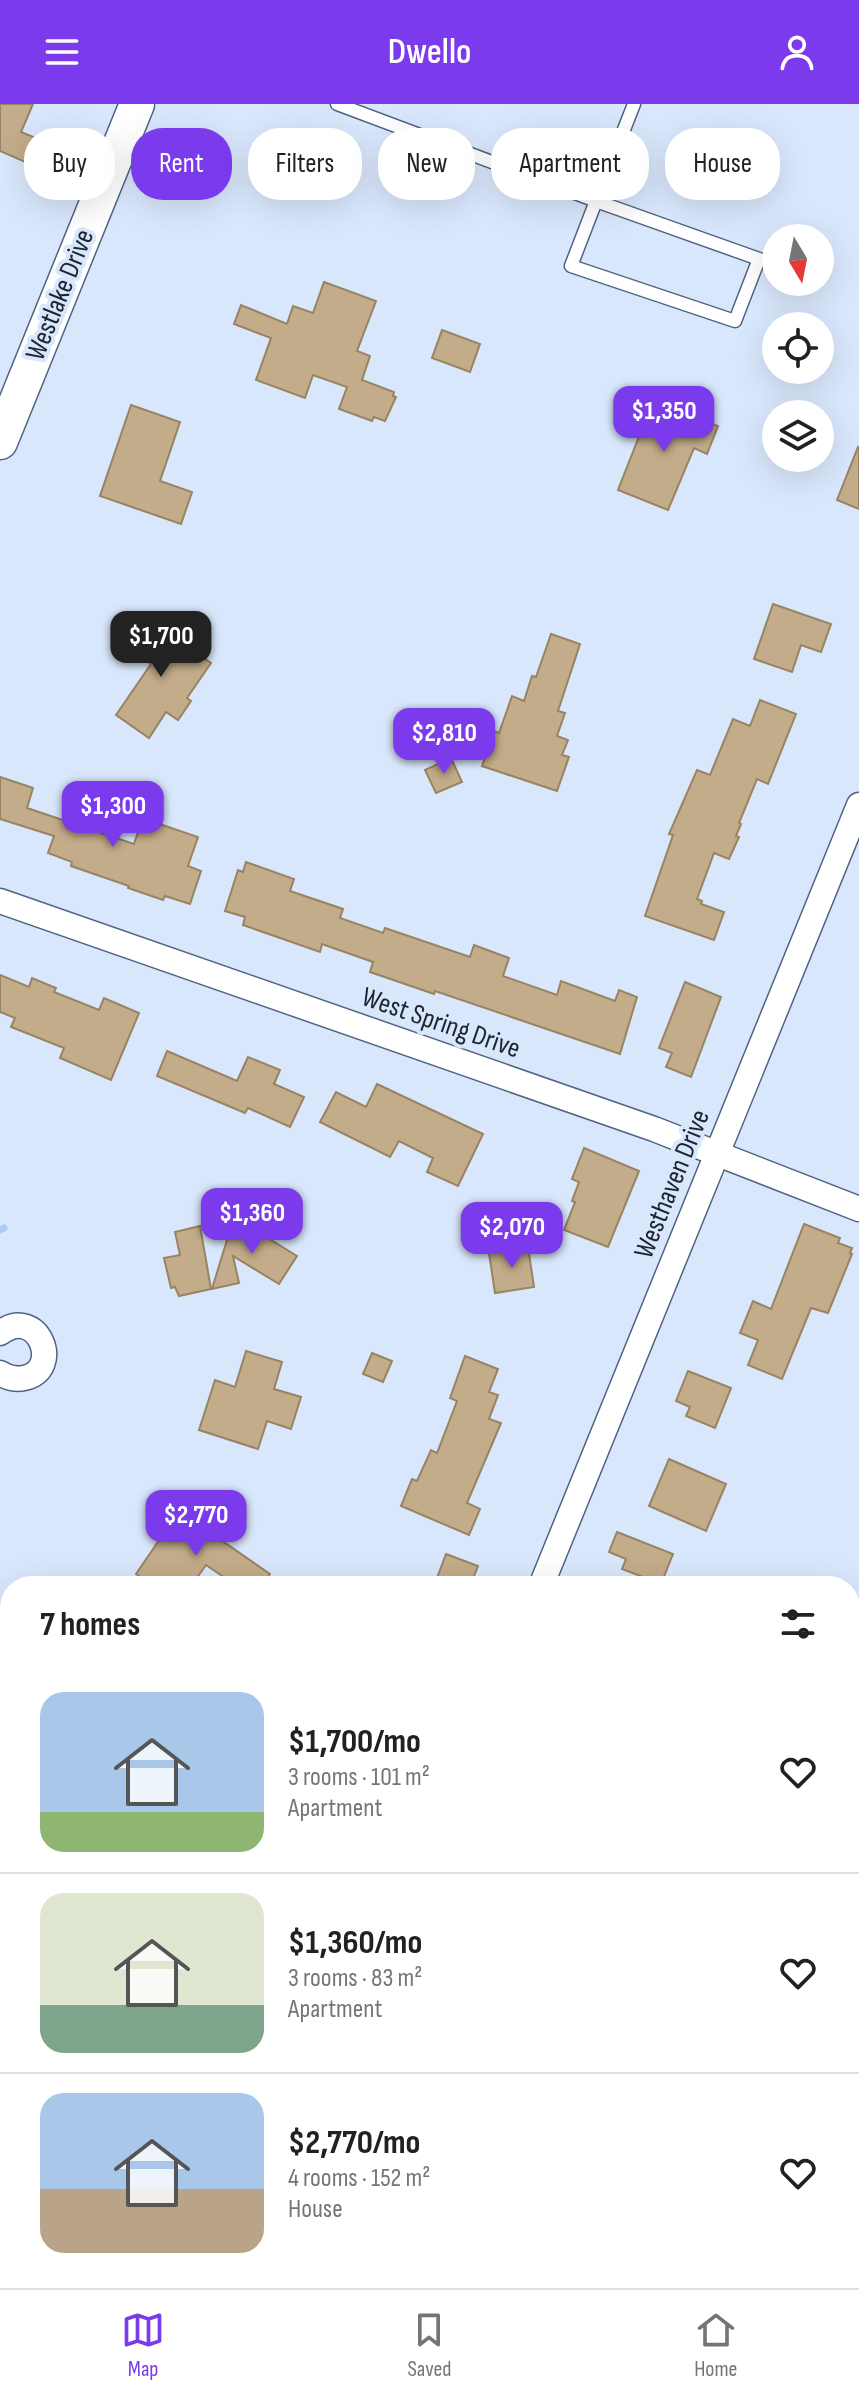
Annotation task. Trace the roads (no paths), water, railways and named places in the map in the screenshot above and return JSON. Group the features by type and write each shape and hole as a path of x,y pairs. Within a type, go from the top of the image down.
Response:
{"street":[{"name":"Westlake Drive","path":"0,442 137,104"},
{"name":"Westhaven Drive","path":"545,1576 859,805"},
{"name":"West Spring Drive","path":"0,901 718,1153 859,1209"},
{"path":"0,1333 14,1326 32,1330 42,1340 44,1356 42,1364 31,1376 13,1379 0,1373"}],"lane":[{"path":"337,104 596,201 759,259 735,321 571,266 596,201 634,104"}],"waterway":[{"path":"0,1230 4,1228"}]}
